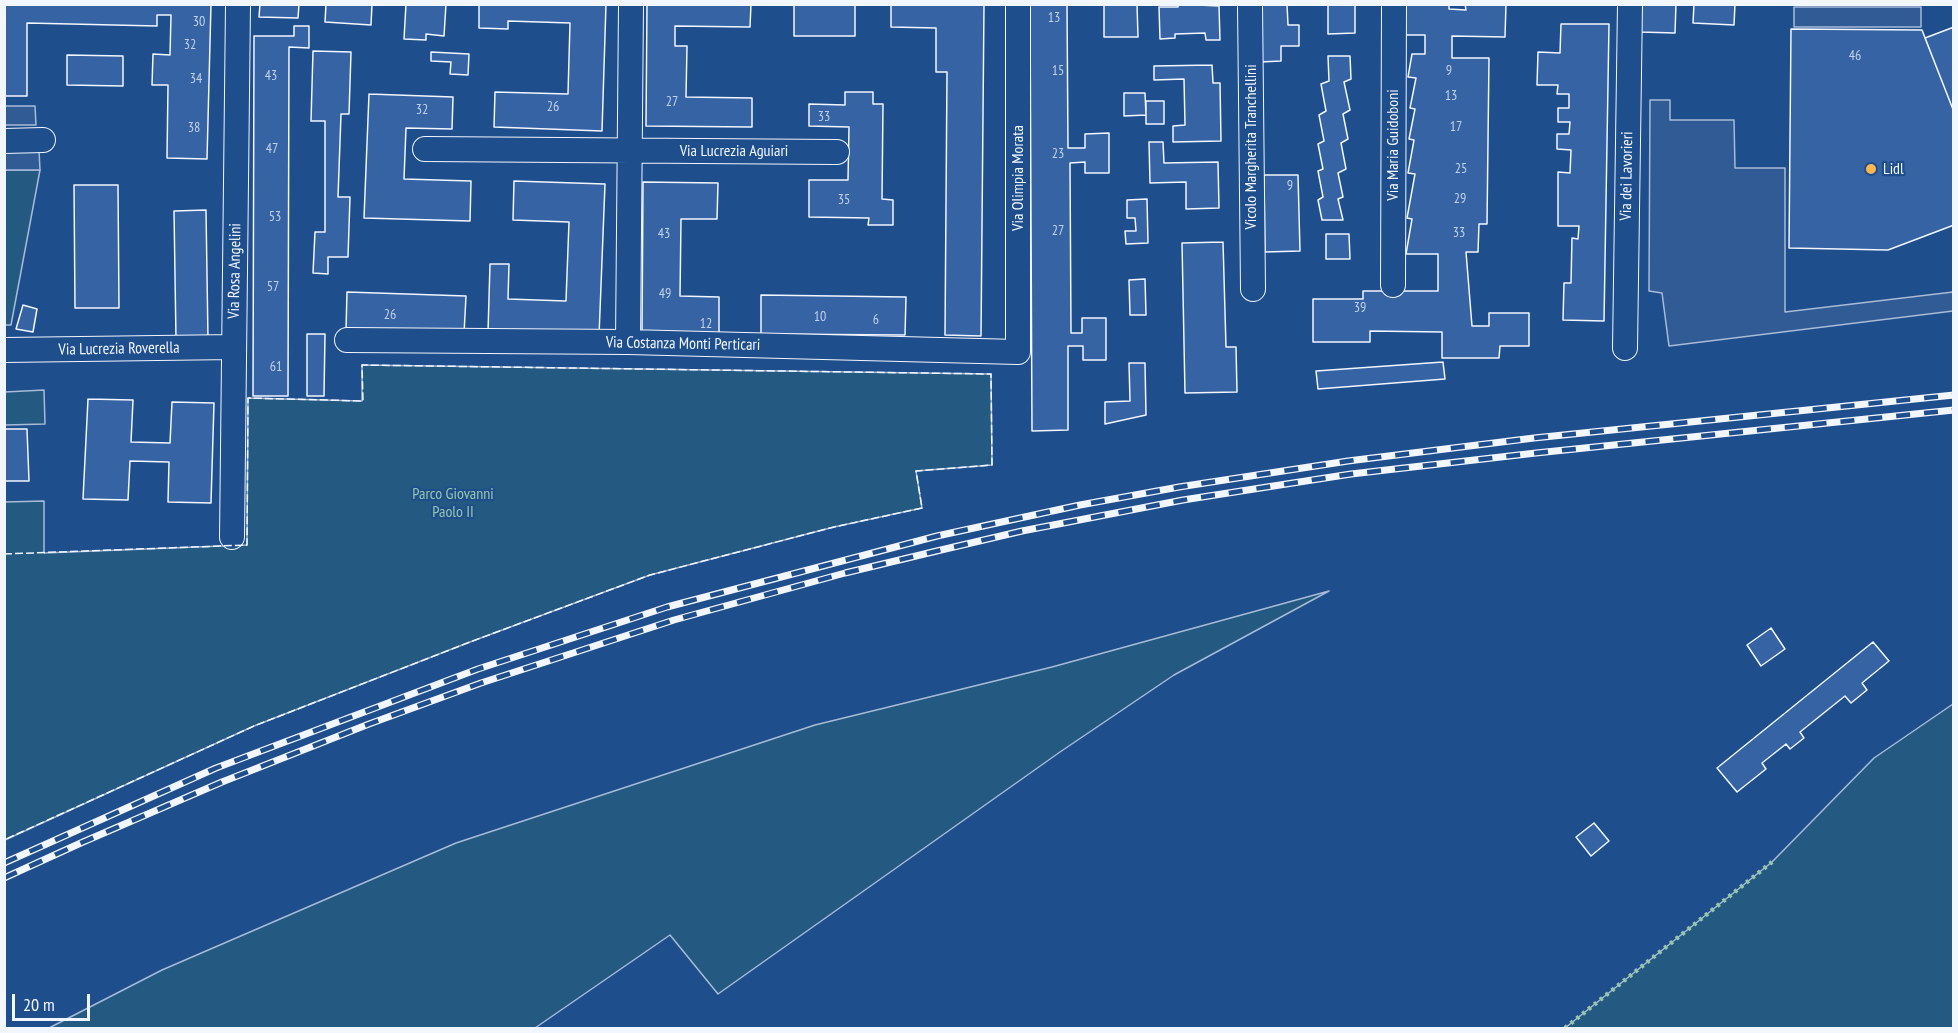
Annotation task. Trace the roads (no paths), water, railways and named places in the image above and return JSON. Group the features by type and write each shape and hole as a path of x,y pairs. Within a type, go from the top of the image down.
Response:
{"street":[{"name":"Via Rosa Angelini","path":"232,537 238,4"},
{"path":"628,342 632,4"},
{"name":"Via Olimpia Morata","path":"1018,4 1018,352"},
{"name":"Vicolo Margherita Tranchellini","path":"1250,4 1252,289"},
{"name":"Via Maria Guidoboni","path":"1393,285 1394,4"},
{"name":"Via dei Lavorieri","path":"1625,348 1630,4"},
{"path":"4,141 44,140"},
{"name":"Via Lucrezia Aguiari","path":"425,149 837,152"},
{"name":"Via Costanza Monti Perticari","path":"347,340 628,342 1018,352"},
{"name":"Via Lucrezia Roverella","path":"4,351 234,347"}],"railway":[{"path":"4,863 216,768 478,669 667,607 937,536 1080,505 1348,461 1534,438 1954,395"},
{"path":"4,878 222,782 481,683 674,620 845,573 1022,531 1183,500 1351,474 1954,410"}],"place":[{"name":"Lidl","path":"1871,169"}],"park label":[{"name":"Parco Giovanni Paolo II","path":"453,503"}]}
